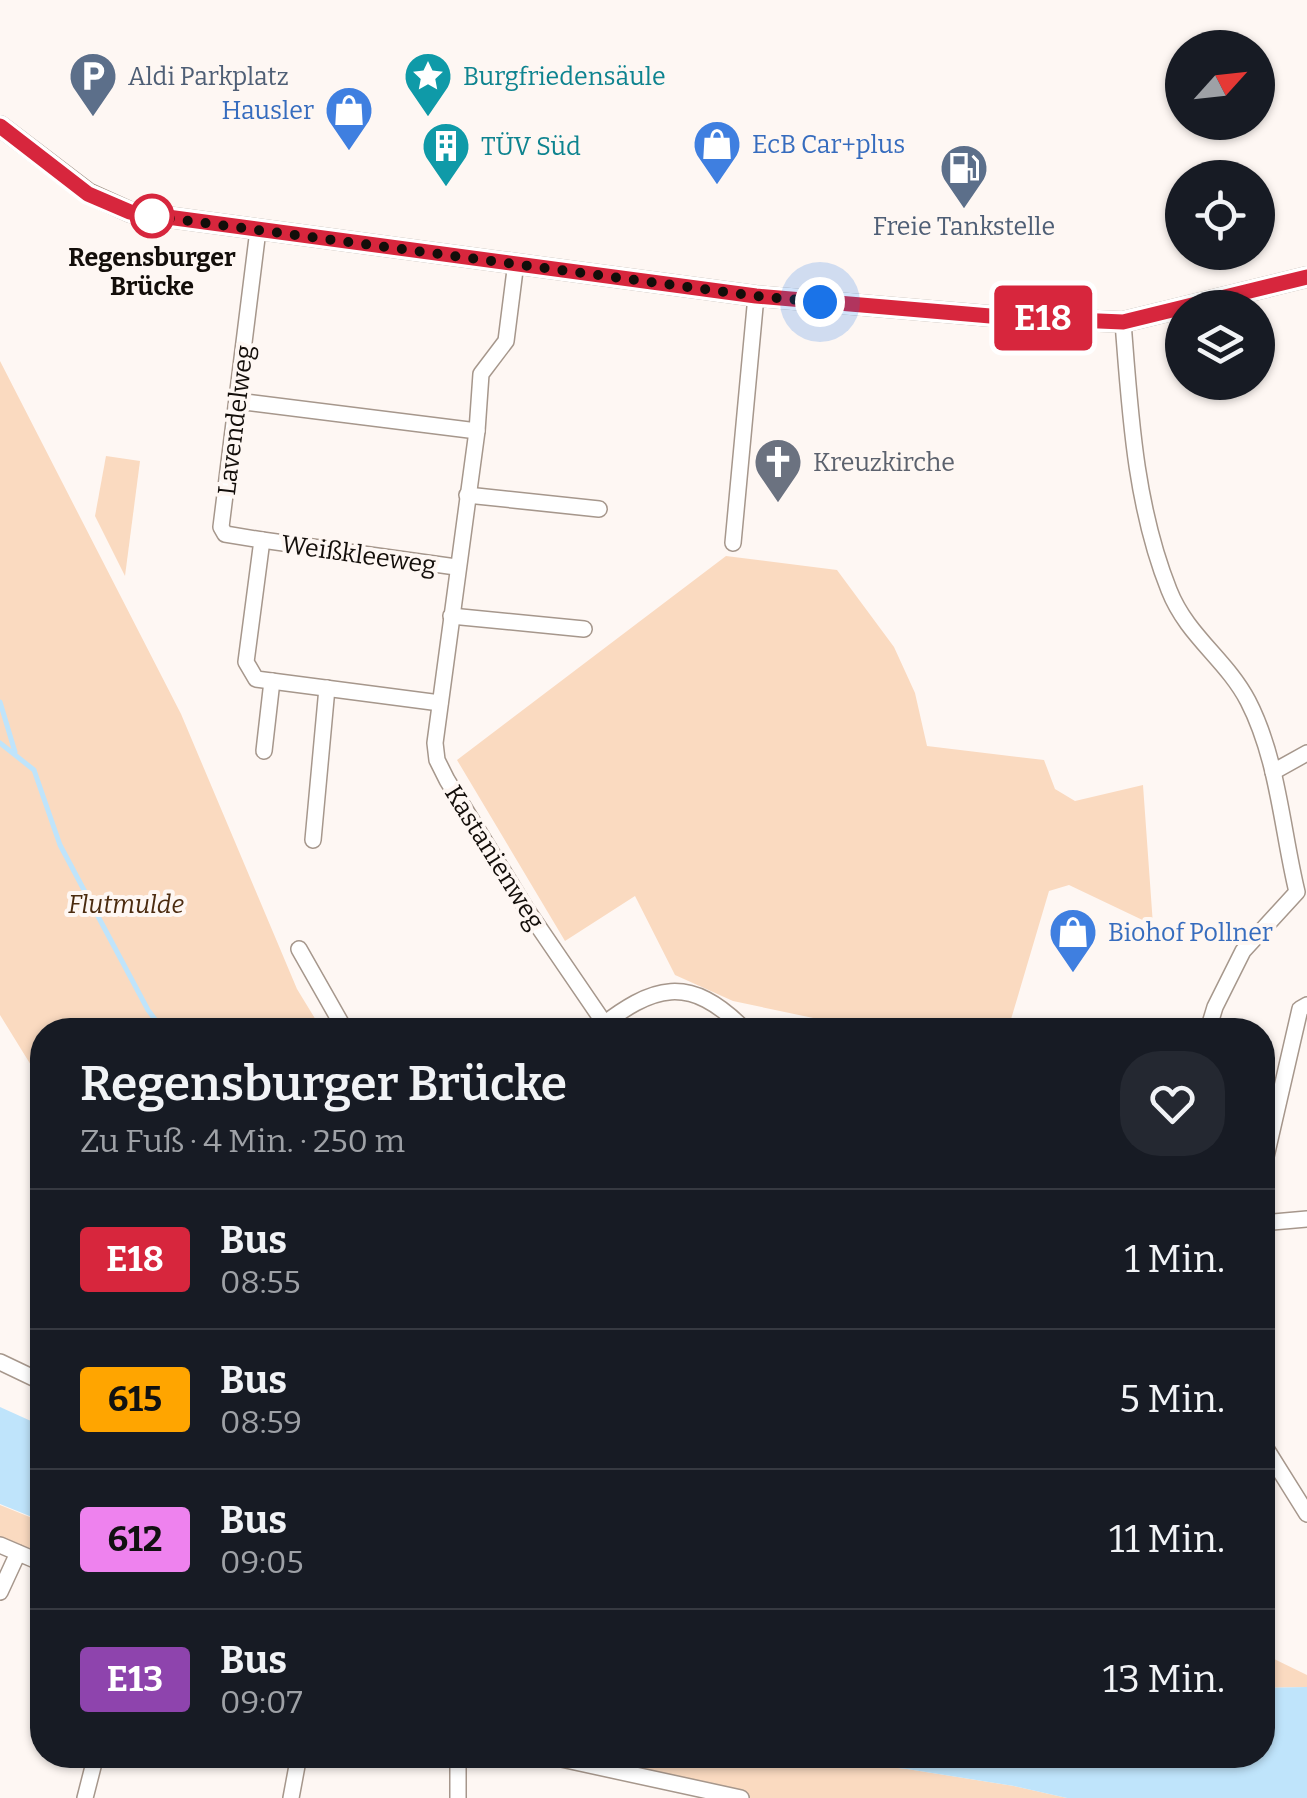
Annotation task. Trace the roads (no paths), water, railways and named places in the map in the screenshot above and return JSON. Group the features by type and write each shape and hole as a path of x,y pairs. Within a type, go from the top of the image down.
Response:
{"street":[{"path":"0,126 88,194 130,212 756,296 1002,317 1123,322 1307,277"},
{"name":"Lavendelweg","path":"258,230 221,527 231,537 262,540"},
{"name":"Kastanienweg","path":"516,262 506,340 481,374 477,431 435,743 446,780 597,1018"},
{"path":"732,543 756,296"},
{"path":"1123,322 1137,472 1168,589 1192,633 1224,666 1248,702 1272,772 1302,899 1243,950 1212,1018"},
{"path":"237,401 477,431"},
{"path":"467,494 598,509"},
{"path":"262,540 246,662 256,678 440,703"},
{"name":"Weißkleeweg","path":"262,540 456,567"},
{"path":"451,616 584,630"},
{"path":"264,751 272,681"},
{"path":"313,840 327,688"},
{"path":"1272,772 1307,753"},
{"path":"299,949 338,1018"},
{"path":"616,1018 646,996 673,989 704,998 729,1018"},
{"path":"1275,1118 1300,1010 1307,1005"},
{"path":"1275,1223 1307,1219"},
{"path":"0,1362 30,1376"},
{"path":"1275,1463 1307,1514"},
{"path":"0,1545 30,1558"},
{"path":"0,1592 18,1553"},
{"path":"85,1798 93,1768"},
{"path":"291,1798 297,1768"},
{"path":"458,1768 458,1798"},
{"path":"597,1768 741,1798"}],"water":[{"path":"0,1407 30,1421 30,1516 0,1504"},
{"path":"1307,1687 1307,1798 1067,1798 898,1768 1275,1768 1275,1688"}],"waterway":[{"path":"0,702 15,752"},
{"path":"0,743 34,770 60,845 154,1018"}],"place":[{"name":"Aldi Parkplatz","path":"93,118"},
{"name":"Burgfriedensäule","path":"428,118"},
{"name":"Hausler","path":"349,152"},
{"name":"EcB Car+plus","path":"717,186"},
{"name":"TÜV Süd","path":"446,188"},
{"name":"Freie Tankstelle","path":"964,210"},
{"name":"Regensburger Brücke","path":"152,216"},
{"name":"Kreuzkirche","path":"778,504"},
{"name":"Biohof Pollner","path":"1073,974"}],"park label":[{"name":"Flutmulde","path":"126,904"}]}
